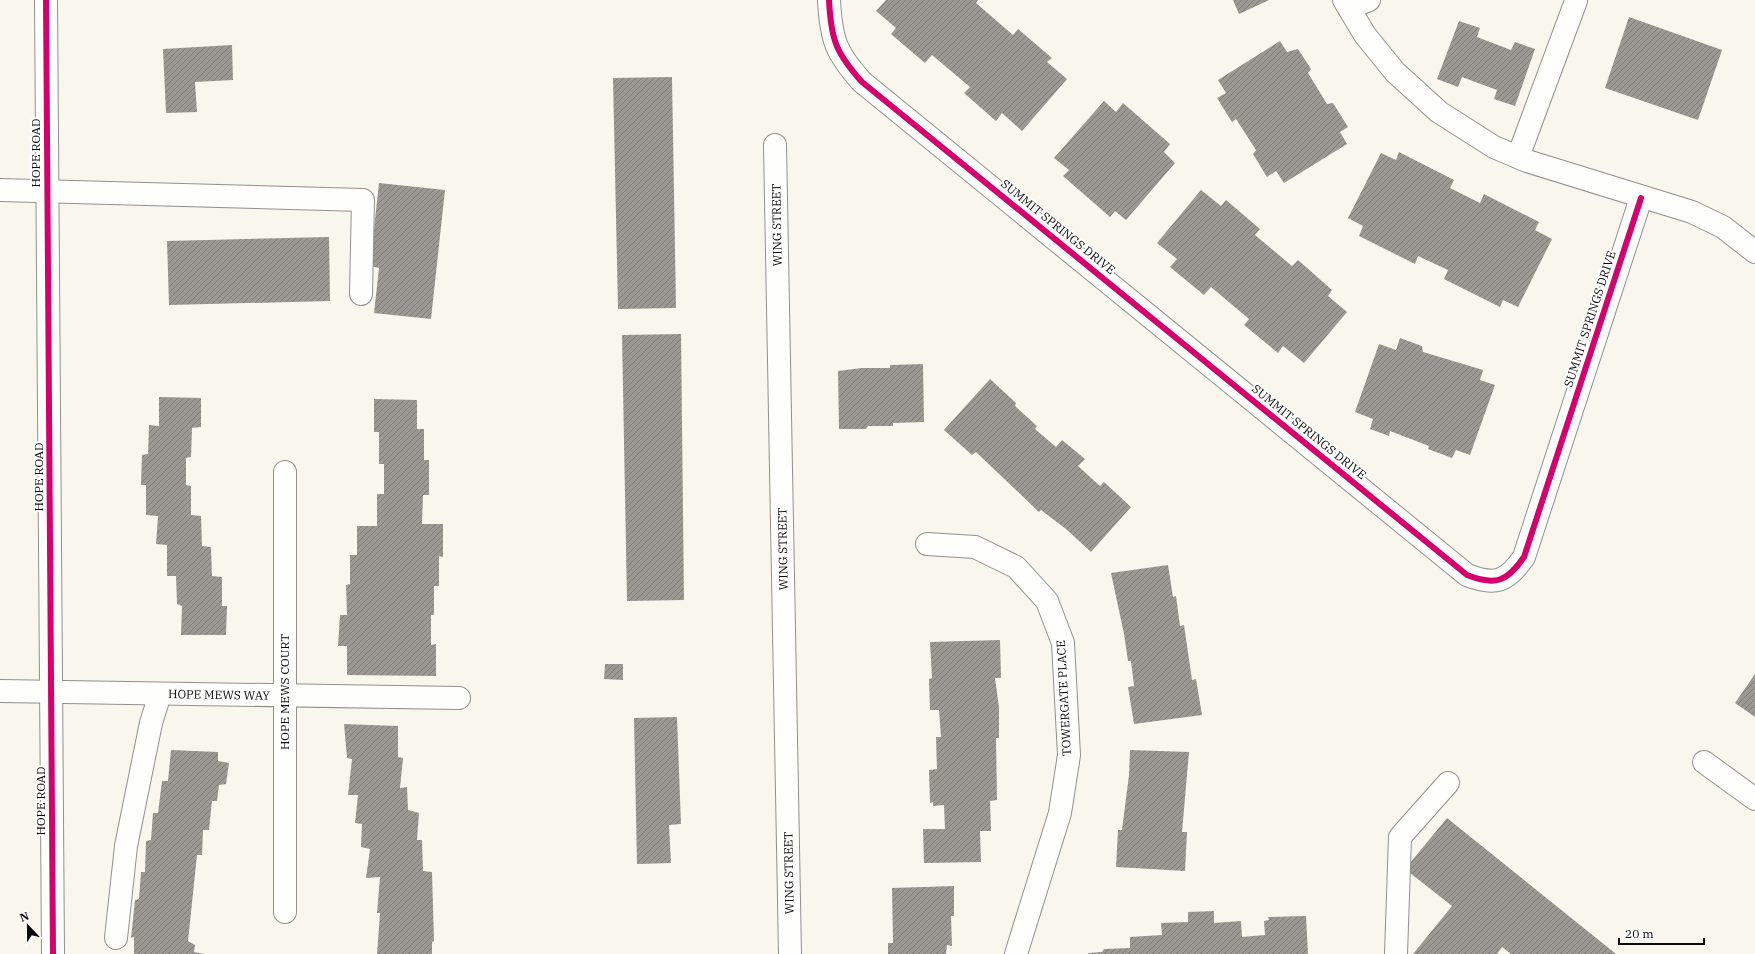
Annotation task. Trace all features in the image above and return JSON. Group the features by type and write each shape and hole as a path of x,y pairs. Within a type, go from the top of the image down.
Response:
{"street":[{"name":"HOPE ROAD","path":"46,0 54,954"},
{"name":"SUMMIT SPRINGS DRIVE","path":"829,0 830,22 835,44 846,64 862,82 1467,575 1484,582 1500,580 1514,572 1524,557 1642,198"},
{"path":"1518,157 1576,1"},
{"path":"1354,3 1366,35 1395,72 1439,112 1494,147 1518,157 1642,198 1692,212 1723,227 1755,252"},
{"name":"WING STREET","path":"775,145 790,954"},
{"path":"0,190 363,200 361,294"},
{"name":"HOPE MEWS COURT","path":"285,472 285,912"},
{"name":"TOWERGATE PLACE","path":"927,544 975,547 1016,567 1047,601 1063,643 1069,755 1060,813 1016,954"},
{"name":"HOPE MEWS WAY","path":"0,691 459,698"},
{"path":"116,938 126,846 151,724 160,694"},
{"path":"1704,762 1755,799"},
{"path":"1396,954 1400,837 1448,784"}],"building":[{"path":"886,0 978,0 976,3 1013,35 1018,29 1052,58 1047,62 1067,79 1022,131 1002,113 996,121 964,93 970,87 932,55 925,63 891,34 896,28 876,11"},
{"path":"1233,0 1269,0 1239,14"},
{"path":"1629,17 1722,50 1698,120 1605,88"},
{"path":"1459,21 1480,28 1477,37 1511,50 1515,42 1535,49 1515,106 1494,99 1497,90 1462,77 1458,87 1437,79"},
{"path":"1280,41 1287,52 1298,49 1311,69 1308,73 1327,104 1333,103 1348,127 1340,132 1347,144 1284,183 1276,171 1267,177 1253,154 1256,150 1236,119 1232,122 1217,98 1226,93 1218,80"},
{"path":"232,45 233,80 195,82 197,112 166,113 163,49"},
{"path":"672,77 676,308 618,309 613,78"},
{"path":"1104,101 1116,112 1123,103 1170,144 1164,152 1175,163 1126,220 1115,211 1110,217 1063,176 1069,170 1054,158"},
{"path":"1399,152 1454,180 1450,188 1480,203 1484,194 1539,222 1535,230 1552,239 1518,307 1503,300 1500,307 1444,279 1448,270 1418,256 1415,264 1359,236 1363,226 1348,218 1381,153 1396,160"},
{"path":"379,183 445,190 431,319 374,313 379,268 370,266"},
{"path":"1201,190 1221,206 1226,200 1260,229 1255,235 1292,266 1298,260 1332,290 1328,296 1347,312 1304,363 1283,346 1278,353 1244,325 1249,319 1211,287 1204,295 1170,267 1177,259 1157,243"},
{"path":"329,237 330,301 169,305 167,241"},
{"path":"681,334 684,600 627,601 622,335"},
{"path":"1400,338 1422,346 1423,352 1483,370 1480,380 1495,385 1470,455 1456,450 1452,458 1428,449 1429,446 1390,431 1389,436 1370,429 1373,419 1355,412 1379,344 1396,350"},
{"path":"923,364 924,422 893,423 893,426 868,426 866,429 839,429 838,371 862,368 890,368 890,365"},
{"path":"990,379 1016,403 1015,406 1037,426 1035,429 1056,447 1062,440 1085,459 1078,466 1100,486 1104,482 1131,507 1091,552 1066,529 1041,510 1039,512 976,452 972,455 944,430"},
{"path":"159,397 201,398 201,427 192,428 191,457 186,458 186,485 191,486 191,515 201,516 202,546 211,547 212,576 222,577 222,606 227,606 226,635 181,635 182,606 177,604 176,576 167,576 167,545 156,544 158,516 146,515 146,485 141,485 142,455 148,454 149,425 159,426"},
{"path":"374,399 417,400 417,429 424,429 424,460 429,460 429,495 423,495 422,524 443,524 443,557 439,556 439,586 434,586 434,615 431,615 431,645 436,644 436,676 347,675 347,646 338,646 340,615 347,615 346,585 350,584 350,555 357,555 357,526 377,526 377,494 384,494 384,464 379,464 379,432 374,432"},
{"path":"1168,565 1173,597 1176,596 1180,626 1184,625 1192,680 1196,679 1202,715 1134,724 1128,687 1134,686 1131,661 1128,661 1111,573"},
{"path":"1000,640 1001,678 995,678 999,707 999,738 996,738 997,800 990,801 991,831 980,831 981,862 924,863 923,829 945,829 944,805 933,806 933,802 930,803 929,770 937,769 936,737 941,737 939,710 930,710 929,679 932,678 930,642"},
{"path":"605,664 623,664 623,680 604,679"},
{"path":"1755,674 1755,717 1735,703"},
{"path":"677,717 681,824 669,825 671,863 637,864 634,718"},
{"path":"344,724 398,726 398,757 403,758 400,788 407,787 408,810 419,813 417,840 422,840 423,871 432,872 434,941 432,942 432,954 377,954 380,913 377,913 380,877 366,878 370,849 361,847 362,824 355,823 358,795 348,795 352,759 347,758"},
{"path":"171,750 218,752 218,761 229,763 226,784 219,785 217,801 212,801 209,830 203,830 202,855 197,855 188,941 195,945 194,952 205,954 134,954 134,937 131,938 135,900 139,899 141,872 145,872 146,841 151,840 153,813 158,813 162,781 168,781"},
{"path":"1130,750 1189,752 1182,832 1187,832 1185,871 1116,867 1118,830 1122,830 1129,775"},
{"path":"1447,818 1616,954 1511,954 1502,947 1497,954 1413,954 1452,906 1405,869"},
{"path":"954,886 954,916 951,916 952,946 947,945 946,954 888,954 888,943 893,943 892,888"},
{"path":"1214,911 1214,923 1241,921 1242,937 1265,935 1264,921 1269,920 1268,917 1306,916 1308,954 1088,954 1102,952 1104,949 1130,948 1130,937 1162,935 1161,923 1188,922 1188,912"}],"cycle path":[{"path":"46,0 53,954"},
{"path":"829,0 831,26 836,45 846,63 862,82 1467,575 1485,580 1493,581 1506,577 1524,557 1641,198"}]}
